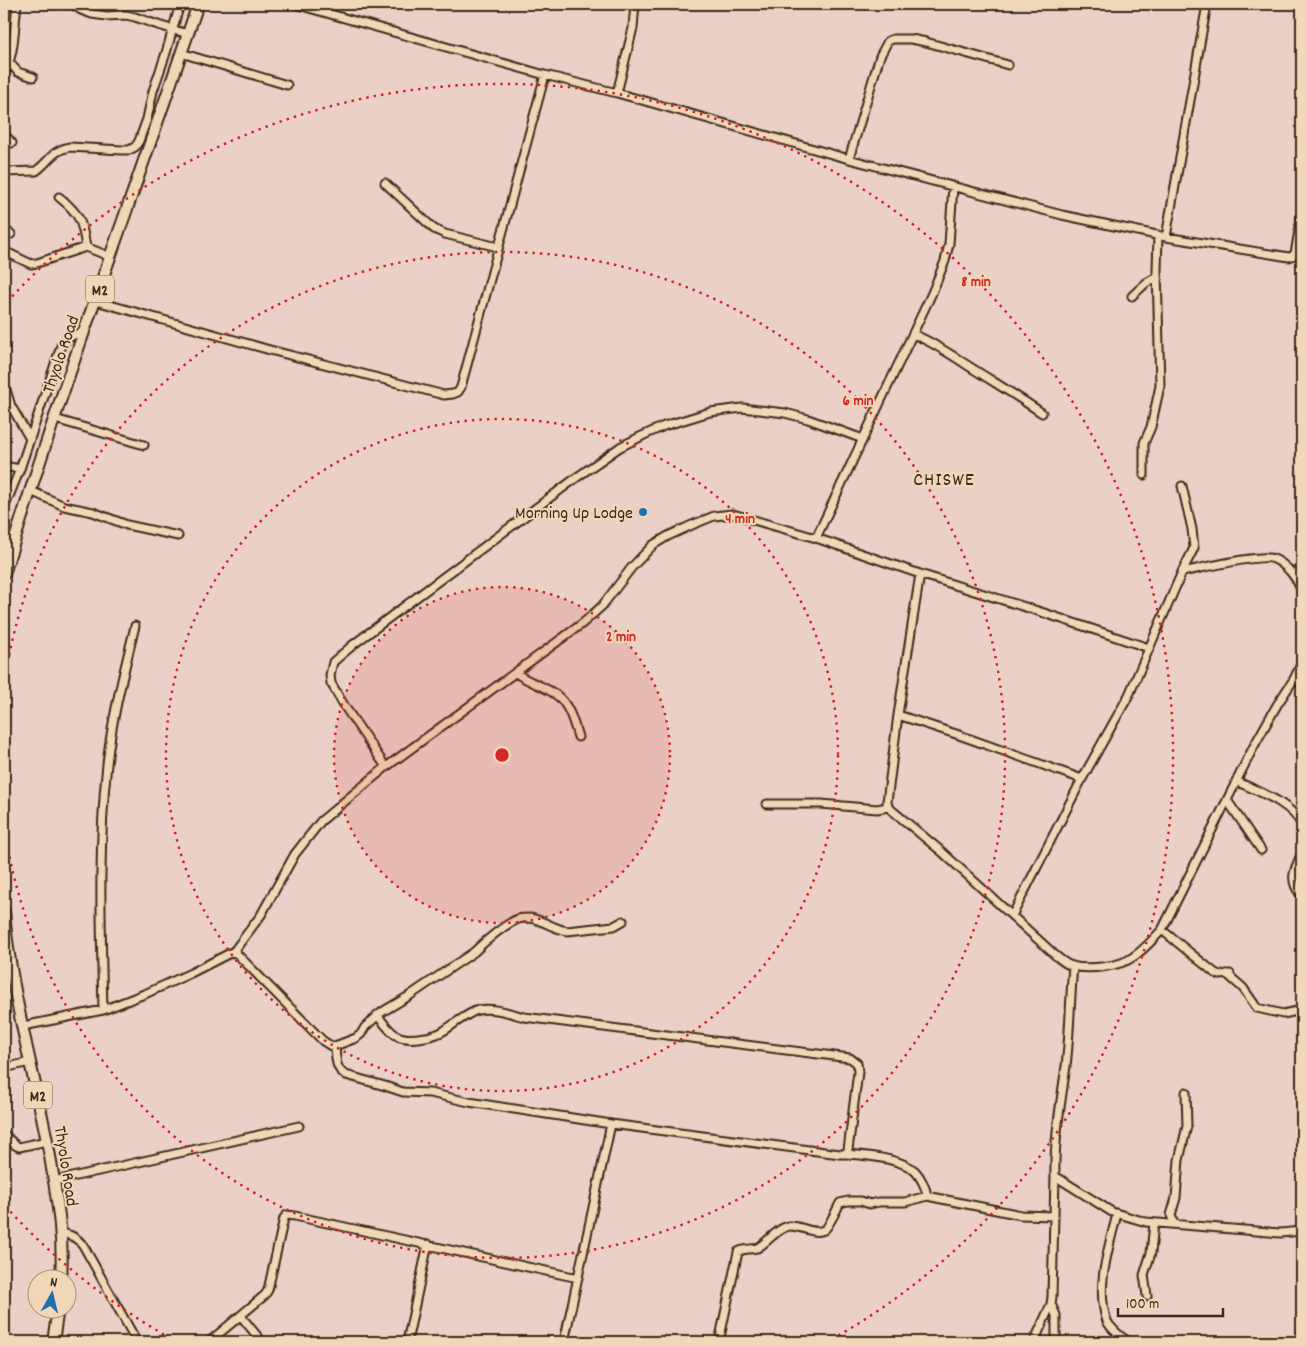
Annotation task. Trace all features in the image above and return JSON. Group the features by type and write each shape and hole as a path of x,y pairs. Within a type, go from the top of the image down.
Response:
{"highway":[{"name":"Thyolo Road","path":"4,574 84,332 198,4"},
{"name":"Thyolo Road","path":"4,912 12,979 54,1181 61,1233 61,1268"},
{"path":"53,1342 57,1318"}],"street":[{"path":"4,75 12,50 17,4"},
{"path":"73,4 92,14 106,16 126,15 188,34"},
{"path":"4,172 36,171 55,153 70,147 129,150 135,147 147,119 153,91 180,4"},
{"path":"295,4 953,188 1062,215 1162,236 1289,257 1295,254 1302,212"},
{"path":"617,93 633,28 635,4"},
{"path":"1144,475 1144,443 1151,427 1160,386 1157,277 1162,236 1207,4"},
{"path":"849,159 880,56 888,42 893,39 911,39 926,42 1008,65"},
{"path":"181,52 287,86"},
{"path":"164,60 176,63"},
{"path":"9,62 18,72 33,77"},
{"path":"96,301 403,385 444,395 458,392 461,387 545,75"},
{"path":"147,119 160,117"},
{"path":"4,134 12,143"},
{"path":"385,183 434,228 445,234 498,247"},
{"path":"816,538 913,334 945,261 949,244 953,188"},
{"path":"59,198 77,214 82,222 86,247"},
{"path":"4,251 31,264 86,247 110,257"},
{"path":"1132,296 1146,283 1157,277"},
{"path":"4,510 20,469 61,346 72,335 84,332"},
{"path":"913,334 932,342 1042,413"},
{"path":"4,383 11,406 30,438"},
{"path":"386,767 333,687 330,675 333,662 354,644 522,518 620,447 684,419 710,412 742,408 785,413 808,419 863,439"},
{"path":"55,420 144,445"},
{"path":"4,466 20,469"},
{"path":"1012,916 1082,779 1129,695 1194,548 1182,486"},
{"path":"31,491 64,506 93,512 127,525 178,536"},
{"path":"23,1026 103,1010 147,993 234,951 261,915 295,854 321,820 386,767 583,623 602,606 632,567 653,545 668,536 714,516 733,514 816,538 920,574 1149,648"},
{"path":"4,535 15,539"},
{"path":"1182,572 1230,562 1269,557 1293,574 1302,590"},
{"path":"1293,574 1302,569"},
{"path":"920,574 898,715 887,802 888,807 941,851 1055,955 1073,966 1103,966 1123,963 1133,958 1162,930 1236,781 1302,662"},
{"path":"103,1010 100,893 101,839 107,763 116,708 135,626"},
{"path":"516,673 560,698 566,706 578,737"},
{"path":"1294,679 1302,683"},
{"path":"898,715 1082,779"},
{"path":"1236,781 1278,802 1293,812 1302,825"},
{"path":"1227,800 1261,850"},
{"path":"767,804 821,804 876,810 888,807"},
{"path":"1302,852 1293,882 1296,890 1302,896"},
{"path":"234,951 323,1041 331,1046 335,1046 356,1038 377,1015 474,952 494,935 519,918 530,918 567,931 614,926 623,921"},
{"path":"1162,930 1215,973 1220,975 1230,974 1257,1008 1283,1014 1302,1010"},
{"path":"1034,1342 1051,1304 1053,1287 1055,1162 1066,1063 1073,966"},
{"path":"377,1015 396,1036 411,1038 421,1038 442,1032 477,1010 491,1009 524,1016 850,1058 857,1064 858,1072 848,1150 845,1154"},
{"path":"335,1046 336,1063 340,1072 403,1092 430,1093 470,1102 610,1124 840,1154 871,1156 902,1164 916,1172 926,1189 927,1196"},
{"path":"4,1068 30,1062"},
{"path":"1174,1224 1171,1215 1176,1198 1179,1160 1187,1126 1186,1092"},
{"path":"564,1342 610,1124"},
{"path":"54,1181 299,1126"},
{"path":"4,1134 19,1147 47,1141"},
{"path":"1055,1176 1112,1212 1146,1222 1280,1233 1302,1231"},
{"path":"719,1342 738,1252 756,1248 790,1226 817,1231 824,1230 829,1227 832,1216 840,1203 861,1201 870,1204 905,1202 927,1196 1021,1215 1054,1216"},
{"path":"1117,1214 1104,1272 1103,1296 1108,1323 1124,1339 1130,1342"},
{"path":"209,1342 265,1295 268,1290 284,1218 287,1215 578,1278"},
{"path":"1147,1296 1144,1275 1151,1253 1154,1222"},
{"path":"61,1233 77,1238 82,1245 136,1342"},
{"path":"407,1342 428,1244"},
{"path":"1051,1304 1056,1315 1056,1342"},
{"path":"241,1316 262,1342"}],"place":[{"name":"Morning Up Lodge","path":"643,512"}],"district":[{"name":"CHISWE","path":"944,478"}]}
